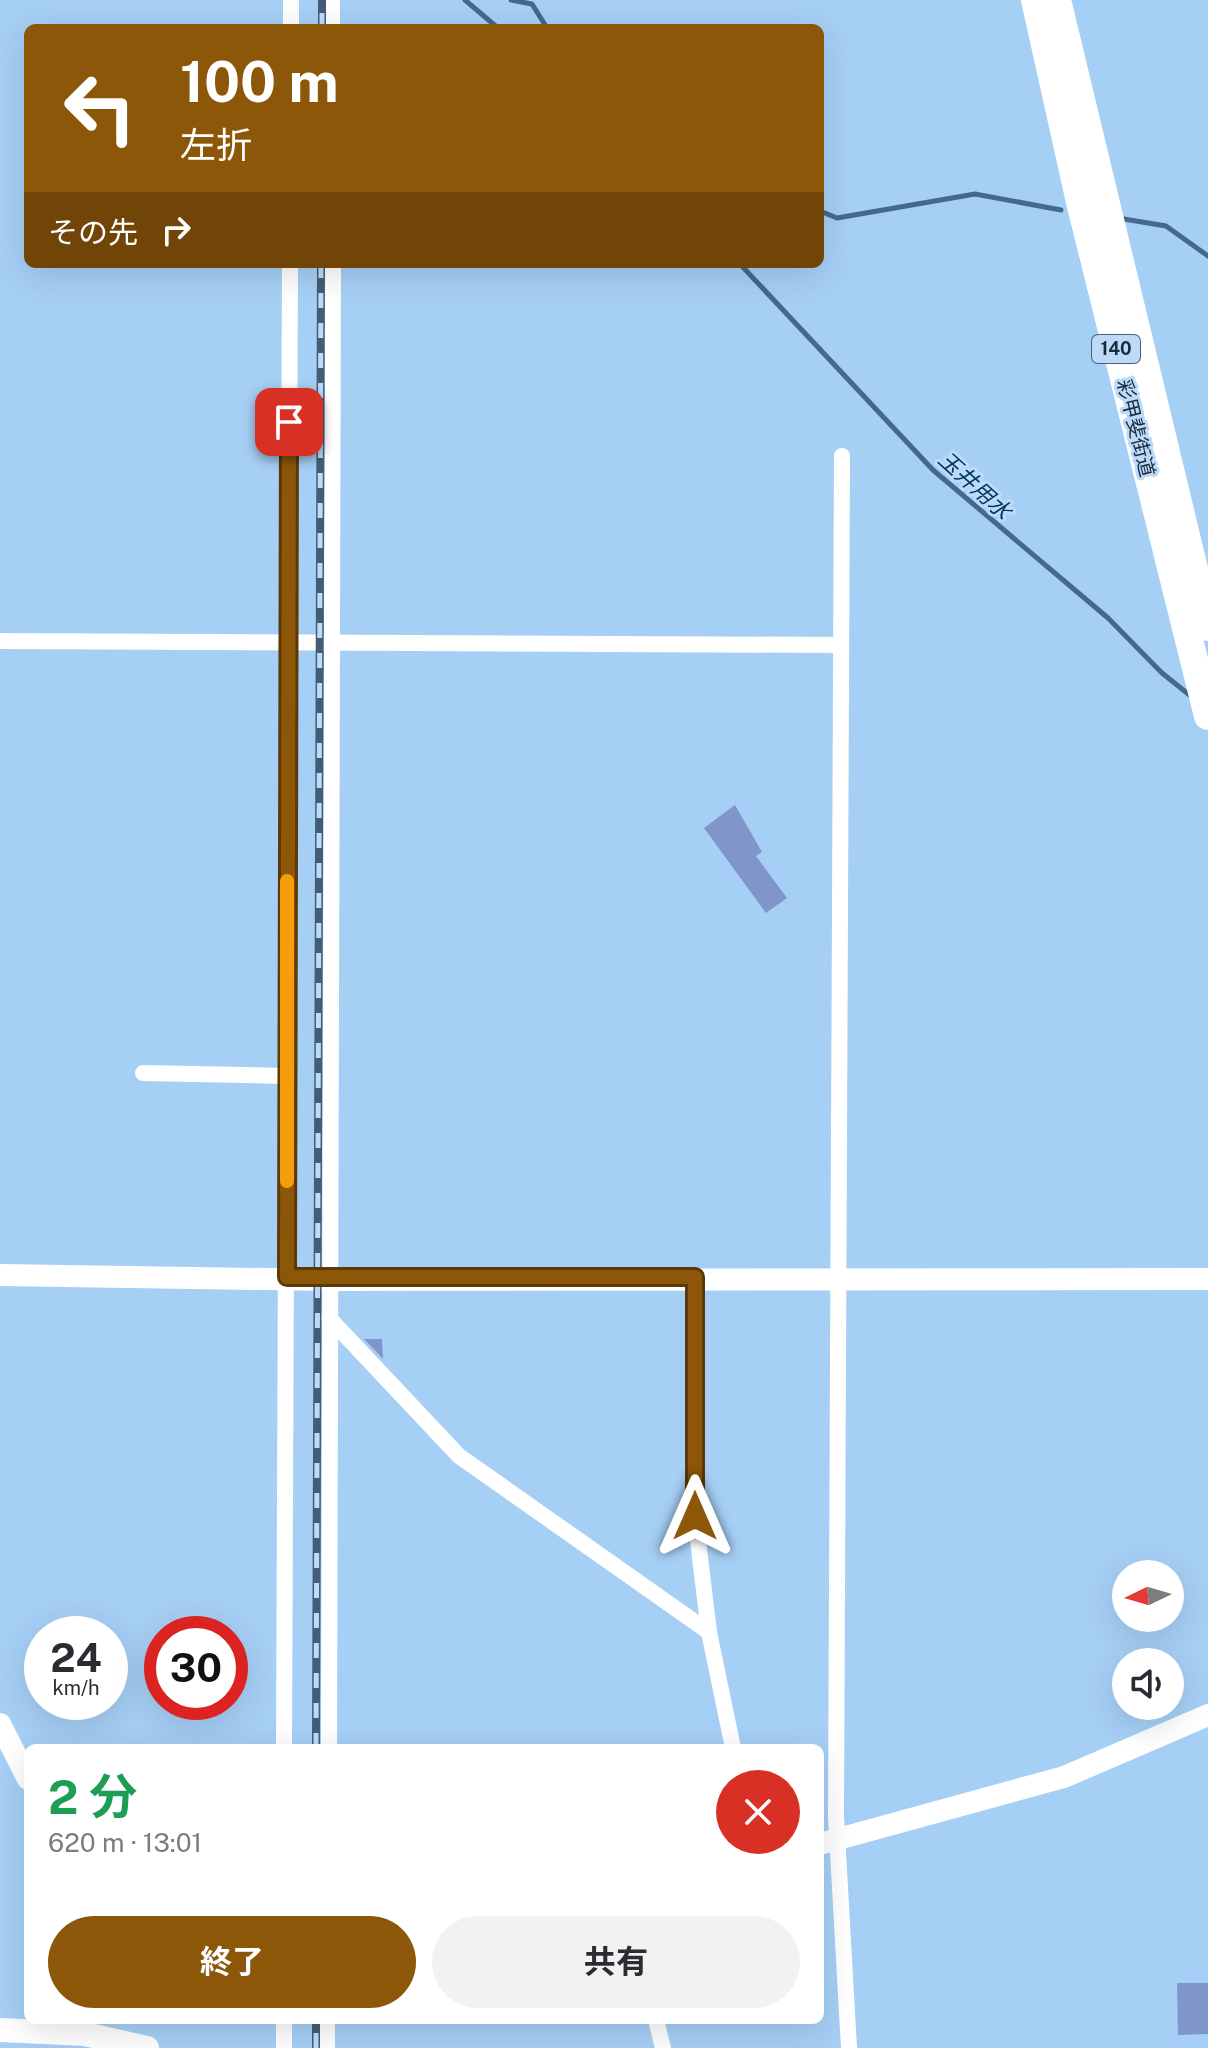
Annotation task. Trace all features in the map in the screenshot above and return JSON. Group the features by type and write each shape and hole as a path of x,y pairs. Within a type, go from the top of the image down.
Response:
{"highway":[{"name":"彩甲斐街道","path":"1035,0 1080,202 1206,706"},
{"name":"彩甲斐街道","path":"1057,0 1208,627"}],"main road":[{"path":"0,2030 89,2034 147,2048"}],"street":[{"path":"291,0 291,24"},
{"path":"332,0 332,24"},
{"path":"284,1744 290,268"},
{"path":"329,1744 333,268"},
{"path":"842,456 839,1278 829,1842 849,2048"},
{"path":"0,641 841,645"},
{"path":"143,1073 287,1076"},
{"path":"0,1275 328,1280 695,1277 1208,1279"},
{"path":"695,1277 695,1516 709,1632 732,1744"},
{"path":"329,1318 459,1456 709,1632"},
{"path":"829,1842 1064,1777 1208,1715"},
{"path":"0,1724 24,1771"},
{"path":"284,2024 284,2048"},
{"path":"327,2024 327,2048"},
{"path":"657,2024 663,2048"}],"building":[{"path":"735,805 762,852 756,856 787,898 766,913 704,828"},
{"path":"364,1339 382,1339 383,1359"},
{"path":"1177,1983 1208,1983 1208,2034 1178,2035"}],"waterway":[{"name":"玉井用水","path":"465,0 493,24"},
{"path":"511,0 532,4 544,24"},
{"path":"824,213 837,218 975,194 1061,210"},
{"path":"1124,219 1166,226 1208,256"},
{"name":"玉井用水","path":"744,268 933,470 1108,618 1162,673 1192,697"}],"railway":[{"path":"322,0 322,24"},
{"path":"316,1744 321,268"},
{"path":"316,2024 316,2048"}],"slow traffic":[{"path":"287,881 287,1181"}],"route":[{"path":"289,422 287,1277 328,1280 695,1277 695,1516"}]}
